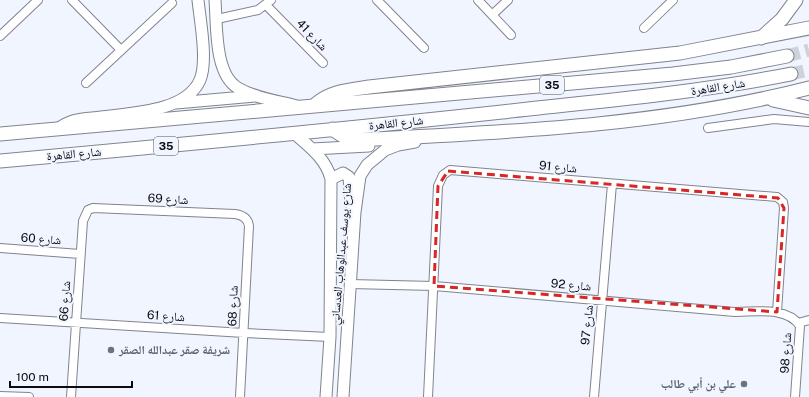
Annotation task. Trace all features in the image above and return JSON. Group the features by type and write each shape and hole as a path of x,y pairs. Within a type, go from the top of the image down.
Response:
{"main road":[{"path":"760,38 782,19 796,0"},
{"path":"315,105 323,98 334,93 358,88 680,53 809,28"},
{"name":"شارع القاهرة","path":"0,134 299,106 673,74 731,67 787,56"},
{"name":"شارع القاهرة","path":"0,161 296,134 698,90 791,74"},
{"path":"332,129 346,138 356,140 599,124 700,112 767,99 809,88"},
{"path":"767,99 809,108"}],"street":[{"path":"0,36 38,0"},
{"path":"72,0 121,50"},
{"path":"172,104 191,93 200,80 203,45 198,0"},
{"path":"215,0 219,45 223,70 226,78 238,88 259,96 299,106"},
{"path":"376,0 424,48"},
{"path":"478,0 511,35"},
{"path":"492,15 508,0"},
{"path":"644,28 673,0"},
{"path":"86,83 172,3"},
{"name":"شارع 41","path":"217,19 254,12 269,3 323,64"},
{"path":"203,45 209,49 216,48 219,45"},
{"path":"58,129 73,120 148,110 172,104 259,96"},
{"path":"708,128 774,120 809,122"},
{"name":"شارع يوسف عبدالوهاب العدساني","path":"296,134 312,149 329,170 331,179 330,337 326,397"},
{"name":"شارع يوسف عبدالوهاب العدساني","path":"343,397 355,212 359,182 363,170 371,161 393,146 414,142 433,136"},
{"path":"312,149 393,146"},
{"name":"شارع 91","path":"428,397 438,186 441,178 448,171 455,170 771,196 780,199 784,208 777,312"},
{"path":"331,179 343,173 349,177 350,202 355,212"},
{"name":"شارع 97","path":"594,397 612,184"},
{"name":"شارع 69","path":"89,209 235,214 245,218"},
{"name":"شارع 66","path":"71,397 80,254 84,217 89,209"},
{"name":"شارع 68","path":"240,397 249,226 245,218"},
{"name":"شارع 60","path":"0,248 80,254"},
{"name":"شارع 92","path":"350,284 434,286 602,299 735,312 777,312 789,315"},
{"name":"شارع 98","path":"789,315 798,323 800,334 795,397"},
{"name":"شارع 61","path":"0,318 330,337"},
{"path":"798,323 809,320"},
{"path":"0,396 29,397"}],"highlighted area":[{"path":"448,171 778,198 784,208 777,312 434,286 438,186"}],"tunnel":[{"path":"787,56 809,50"},
{"path":"791,74 809,70"}],"place":[{"name":"شريفة صقر عبدالله الصقر","path":"111,350"},
{"name":"علي بن أبي طالب","path":"744,384"}]}
